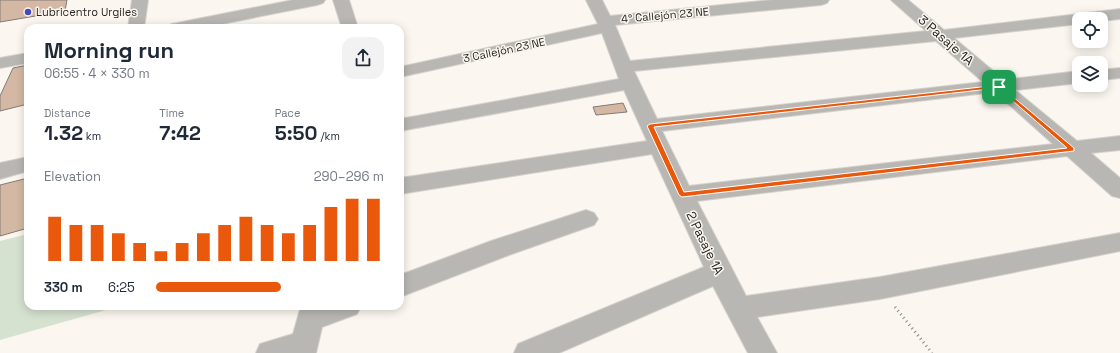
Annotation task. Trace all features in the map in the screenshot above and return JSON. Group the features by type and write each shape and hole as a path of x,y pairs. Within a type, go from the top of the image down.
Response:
{"street":[{"path":"137,24 140,0"},
{"path":"197,24 317,0"},
{"path":"341,0 349,24"},
{"name":"2 Pasaje 1A","path":"594,0 607,24 626,75 682,195 719,272 763,353"},
{"name":"4° Callejón 23 NE","path":"607,24 821,0"},
{"name":"3 Pasaje 1A","path":"899,0 1120,190"},
{"path":"1108,15 1120,14"},
{"path":"404,124 626,75 1072,20"},
{"name":"3 Callejón 23 NE","path":"404,71 607,24"},
{"path":"0,63 24,59"},
{"path":"1108,74 1120,73"},
{"path":"650,126 1072,78"},
{"path":"682,195 1120,143"},
{"path":"404,185 659,146"},
{"path":"0,171 24,165"},
{"path":"404,284 500,248 586,219"},
{"path":"739,308 880,288 1120,242"},
{"path":"528,353 719,272"},
{"path":"270,353 342,310"}],"path":[{"path":"880,288 932,353"}],"green space":[{"path":"24,235 24,310 106,310 0,340 0,241"}],"building":[{"name":"Lubricentro Urgiles","path":"0,0 67,0 65,11 0,22"},
{"path":"24,66 24,105 0,111 0,96 13,68"},
{"path":"623,103 627,112 596,115 593,107"},
{"path":"24,179 24,229 0,236 0,185"}],"place":[{"name":"Lubricentro Urgiles","path":"28,12"}],"route":[{"path":"999,87 1072,149 682,195 650,126 883,100 999,87"}]}
